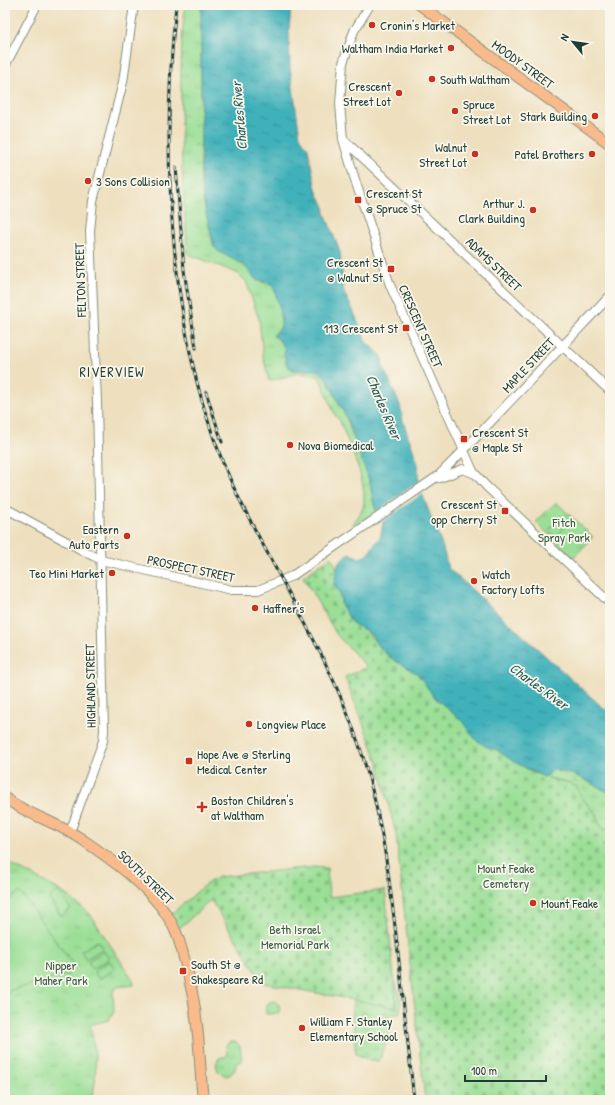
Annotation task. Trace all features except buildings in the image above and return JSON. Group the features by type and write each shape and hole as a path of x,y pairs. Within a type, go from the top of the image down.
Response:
{"main road":[{"name":"MOODY STREET","path":"420,5 610,144"},
{"name":"SOUTH STREET","path":"5,798 17,806 70,832 114,863 141,886 162,910 176,931 183,953 196,1017 203,1100"}],"street":[{"path":"5,66 37,5"},
{"name":"FELTON STREET","path":"99,559 97,401 90,227 93,201 123,82 134,5"},
{"name":"CRESCENT STREET","path":"370,5 353,34 343,66 340,104 343,139 388,280 463,452 475,474 610,603"},
{"name":"ADAMS STREET","path":"343,139 610,391"},
{"name":"MAPLE STREET","path":"463,452 610,296"},
{"name":"PROSPECT STREET","path":"5,508 99,559 223,588 255,590 273,585 295,574 428,483 443,472 463,452"},
{"path":"428,483 460,469 466,469 475,474"},
{"name":"HIGHLAND STREET","path":"70,832 102,741 104,731 99,559"}],"green space":[{"path":"186,5 201,5 201,183 205,209 214,247 244,265 257,281 272,284 277,298 281,322 280,328 273,336 276,337 285,348 286,363 294,369 316,370 324,375 347,419 370,483 376,512 354,526 353,524 363,508 363,487 357,463 319,376 299,373 269,381 263,356 259,319 246,281 237,273 188,254 183,192 181,131 181,69 183,26"},
{"name":"Fitch Spray Park","path":"556,502 593,537 573,558 536,522"},
{"path":"557,521 564,528 556,537 549,530"},
{"name":"Mount Feake Cemetery","path":"331,557 337,568 334,584 341,597 341,604 352,623 365,630 388,656 418,674 434,697 461,720 487,747 495,749 534,773 554,780 567,782 577,787 583,800 595,813 601,827 610,833 610,1099 425,1100 396,835 378,762 345,677 367,667 337,635 303,577"},
{"path":"553,770 574,775 610,793 610,833 601,827 595,813 583,800 581,794 567,782 544,777"},
{"name":"Nipper Maher Park","path":"5,861 61,891 90,914 133,980 134,985 118,987 113,991 114,1012 109,1020 90,1025 96,1062 92,1100 5,1100"},
{"name":"Beth Israel Memorial Park","path":"313,867 327,868 329,897 385,890 397,1008 263,983 211,900 176,931 168,917 206,884 218,877"},
{"path":"58,891 71,909 61,916 49,898"},
{"path":"20,892 72,963 68,974 5,992 5,902"},
{"path":"98,941 102,949 86,959 81,951"},
{"path":"104,951 109,959 92,969 88,961"},
{"path":"110,961 115,969 99,979 94,971"},
{"path":"393,975 401,1005 399,1014 390,1015 387,1019 390,1033 379,1061 371,1061 356,1054 352,1011 354,993"},
{"path":"274,1001 279,1005 280,1013 266,1014 266,1006 269,1002"},
{"path":"229,1042 236,1042 240,1046 242,1061 236,1063 233,1072 226,1076 218,1071 216,1064 219,1058 227,1056 226,1045"}],"water":[{"name":"Charles River","path":"201,5 291,5 289,32 290,67 300,137 308,148 318,195 324,204 325,213 340,252 344,293 353,310 366,342 382,356 382,364 400,405 403,421 418,464 418,483 443,548 448,568 610,714 610,793 582,778 560,771 552,770 544,777 476,740 461,720 434,697 418,674 395,661 377,645 373,637 366,630 352,623 341,604 341,597 334,584 338,563 350,553 359,558 368,555 375,543 380,538 383,523 375,508 370,483 347,419 326,377 317,370 293,370 287,366 284,356 285,348 277,337 273,336 281,326 280,311 274,287 272,284 255,279 244,265 219,252 214,247 205,209 201,183"}],"pier":[{"path":"420,481 423,493 381,522 375,513"}],"railway":[{"path":"176,5 171,63 169,125 170,188 175,251 183,314 195,375 212,434 234,488 333,679 347,711 367,770 374,796 388,873 414,1100"},
{"path":"176,167 184,270 196,348"},
{"path":"206,392 222,442"}],"place":[{"name":"Cronin's Market","path":"372,25"},
{"name":"Waltham India Market","path":"451,48"},
{"name":"South Waltham","path":"432,79"},
{"name":"Crescent Street Lot","path":"399,93"},
{"name":"Spruce Street Lot","path":"455,111"},
{"name":"Stark Building","path":"595,116"},
{"name":"Walnut Street Lot","path":"475,154"},
{"name":"Patel Brothers","path":"592,154"},
{"name":"3 Sons Collision","path":"88,181"},
{"name":"Crescent St @ Spruce St","path":"358,200"},
{"name":"Arthur J. Clark Building","path":"533,210"},
{"name":"Crescent St @ Walnut St","path":"391,269"},
{"name":"113 Crescent St","path":"406,328"},
{"name":"Crescent St @ Maple St","path":"464,439"},
{"name":"Nova Biomedical","path":"290,445"},
{"name":"Crescent St opp Cherry St","path":"505,511"},
{"name":"Eastern Auto Parts","path":"127,536"},
{"name":"Teo Mini Market","path":"112,573"},
{"name":"Watch Factory Lofts","path":"474,581"},
{"name":"Haffner's","path":"255,608"},
{"name":"Longview Place","path":"249,724"},
{"name":"Hope Ave @ Sterling Medical Center","path":"189,761"},
{"name":"Boston Children's at Waltham","path":"202,807"},
{"name":"Mount Feake","path":"533,903"},
{"name":"South St @ Shakespeare Rd","path":"183,971"},
{"name":"William F. Stanley Elementary School","path":"302,1028"}],"district":[{"name":"RIVERVIEW","path":"112,372"}]}
